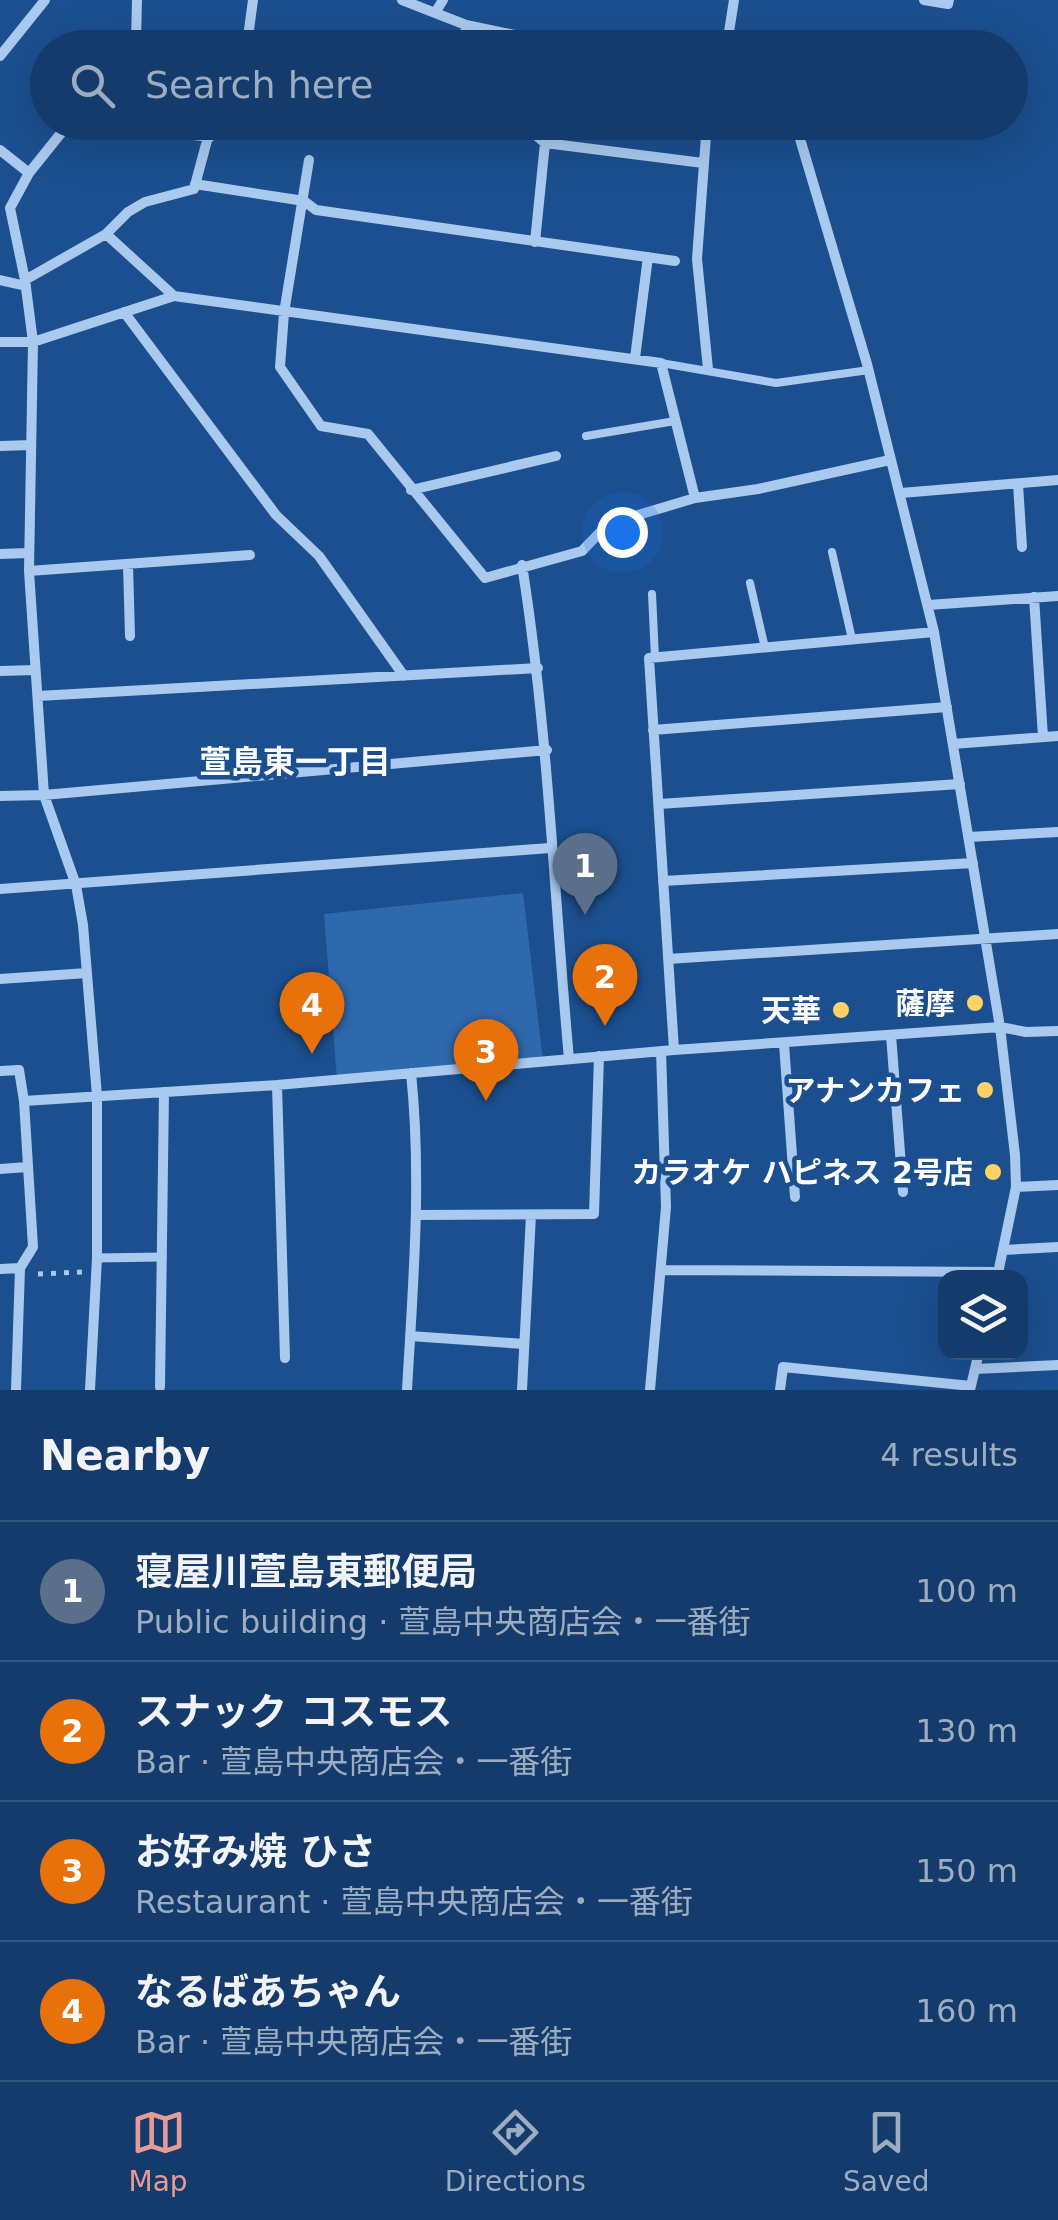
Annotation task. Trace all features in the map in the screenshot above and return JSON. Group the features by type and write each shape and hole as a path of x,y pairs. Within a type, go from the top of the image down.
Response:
{"street":[{"path":"0,56 45,0"},
{"path":"136,0 136,30"},
{"path":"249,30 253,0"},
{"path":"402,0 466,25 490,30"},
{"path":"435,13 443,0"},
{"path":"729,30 734,0"},
{"path":"924,0 948,4 949,0"},
{"path":"465,30 466,25"},
{"path":"56,140 5,206 26,283 33,342 29,571 44,795 76,886 96,1096 97,1258 90,1390"},
{"path":"0,280 26,283 106,234 128,212 145,202 194,189 209,140"},
{"path":"541,140 704,164"},
{"path":"706,140 697,259 708,369"},
{"path":"800,140 869,370 928,604 948,707 1000,1028 1016,1188 998,1270"},
{"path":"535,242 545,143"},
{"path":"0,150 29,173"},
{"path":"309,160 284,314 280,367 322,426 368,434 485,578 582,550 608,524 695,498 758,489 890,460"},
{"path":"195,184 304,201 316,210 675,261"},
{"path":"106,234 174,296"},
{"path":"634,358 648,257"},
{"path":"0,342 33,342 174,296 661,363 695,498"},
{"path":"124,312 276,514 320,556 404,676"},
{"path":"0,446 31,445"},
{"path":"411,490 556,456"},
{"path":"901,494 1058,480"},
{"path":"1018,484 1022,547"},
{"path":"0,554 30,554"},
{"path":"29,571 250,556"},
{"path":"128,564 130,636"},
{"path":"522,566 547,750 550,848 569,1059"},
{"path":"928,604 1058,596"},
{"path":"1034,597 1043,738"},
{"path":"674,1050 649,658 934,632"},
{"path":"38,696 538,668"},
{"path":"0,671 36,670"},
{"path":"654,730 948,707"},
{"path":"954,744 1058,736"},
{"path":"0,796 547,750"},
{"path":"658,804 960,784"},
{"path":"969,837 1058,832"},
{"path":"0,889 550,848"},
{"path":"663,881 972,863"},
{"path":"668,959 1058,934"},
{"path":"0,979 87,972"},
{"path":"24,1101 277,1085 891,1035 1000,1028 1026,1032 1058,1030"},
{"path":"891,1035 903,1192"},
{"path":"784,1044 795,1198"},
{"path":"650,1390 666,1208 661,1051"},
{"path":"416,1214 594,1214 598,1056"},
{"path":"0,1071 19,1070 33,1248 20,1272 16,1390"},
{"path":"407,1390 416,1214 417,1128 411,1074"},
{"path":"277,1085 285,1358"},
{"path":"160,1387 164,1092"},
{"path":"0,1169 27,1167"},
{"path":"1016,1188 1058,1185"},
{"path":"522,1390 531,1215"},
{"path":"1002,1250 1058,1248"},
{"path":"97,1258 162,1257"},
{"path":"0,1270 20,1272"},
{"path":"661,1270 938,1274"},
{"path":"410,1336 524,1344"},
{"path":"780,1390 783,1367 971,1388 977,1360"},
{"path":"975,1368 1058,1366"}],"lane":[{"path":"661,363 776,383 869,370"},
{"path":"586,436 676,421"},
{"path":"832,552 852,640"},
{"path":"750,583 765,648"},
{"path":"652,594 655,658"}],"path":[{"path":"20,1272 96,1272"}],"shaded area":[{"path":"523,893 543,1061 337,1079 324,914"}],"place":[{"name":"寝屋川萱島東郵便局","path":"585,915"},
{"name":"薩摩","path":"975,1003"},
{"name":"天華","path":"841,1010"},
{"name":"スナック コスモス","path":"605,1026"},
{"name":"なるばあちゃん","path":"312,1054"},
{"name":"アナンカフェ","path":"985,1090"},
{"name":"お好み焼 ひさ","path":"486,1101"},
{"name":"カラオケ ハピネス 2号店","path":"993,1172"}],"district":[{"name":"萱島東一丁目","path":"295,762"}]}
